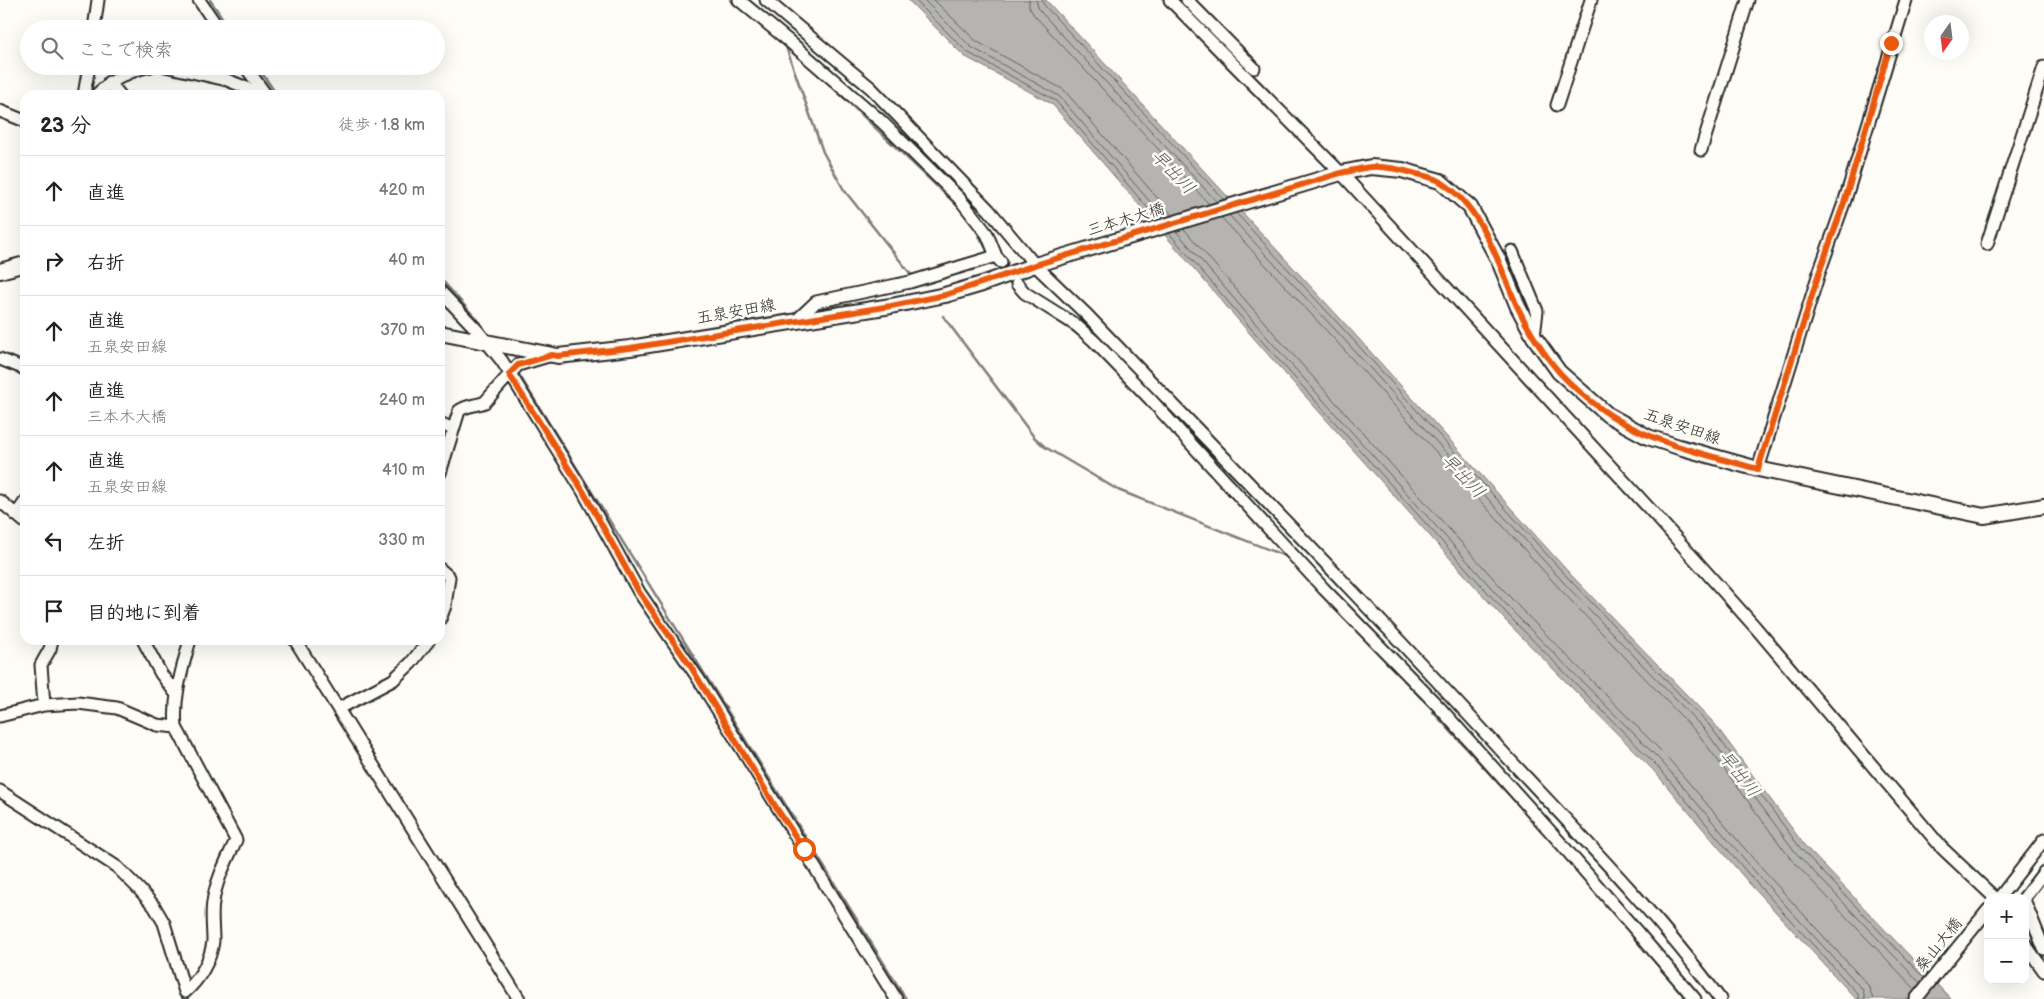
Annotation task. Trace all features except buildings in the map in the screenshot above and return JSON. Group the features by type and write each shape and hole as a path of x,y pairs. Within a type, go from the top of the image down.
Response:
{"main road":[{"name":"五泉安田線","path":"1339,174 1372,167 1402,170 1440,181 1470,207 1499,261 1518,307 1534,337 1559,372 1608,415 1648,436 1679,447 1758,469 1984,516 2044,506"},
{"name":"三本木大橋","path":"1037,264 1339,174"},
{"name":"五泉安田線","path":"445,334 552,355 630,348 798,319 891,306 945,295 1037,264"},
{"path":"0,271 20,265"}],"street":[{"path":"95,20 98,0"},
{"path":"199,0 213,20"},
{"path":"739,0 882,122 959,198 987,234 999,259 924,279 816,302 798,319"},
{"path":"766,0 871,88 989,210 1037,264 1459,704 1624,882 1701,973 1720,999"},
{"path":"1170,0 1339,174 1657,517 1756,628 1942,848 1991,894"},
{"path":"1186,0 1254,68"},
{"path":"1557,105 1590,0"},
{"path":"1701,150 1748,0"},
{"path":"1758,469 1819,273 1845,200 1906,0"},
{"path":"1987,244 2044,67"},
{"path":"85,90 87,75"},
{"path":"101,90 109,82 123,75"},
{"path":"205,75 227,80 252,90"},
{"path":"251,75 261,90"},
{"path":"109,82 116,90"},
{"path":"0,111 20,119"},
{"path":"1512,251 1537,311 1534,337"},
{"path":"1017,284 1025,293 1076,325 1150,399 1324,589 1440,707 1695,999"},
{"path":"445,297 487,343 509,374 583,491 639,592 698,678 896,999"},
{"path":"445,456 462,408 478,406 485,402 518,365 552,355"},
{"path":"0,359 20,367"},
{"path":"445,425 453,429"},
{"path":"0,501 20,517"},
{"path":"445,573 449,577 445,606"},
{"path":"44,705 41,665 51,645"},
{"path":"146,645 161,674 177,695"},
{"path":"0,791 117,867 138,888 154,906 164,923 185,992 194,984 204,968 213,944 213,903 218,880 236,840 176,727 177,695 189,645"},
{"path":"298,645 519,999"},
{"path":"338,709 393,680 411,663 425,645"},
{"path":"0,716 44,705 78,703 117,708 157,725 176,727"},
{"path":"2002,894 2044,840"},
{"path":"2027,894 2044,872"},
{"path":"2029,912 2044,949"},
{"name":"桑山大橋","path":"1916,999 1984,915"},
{"path":"2029,950 2044,971"}],"water":[{"name":"早出川","path":"908,0 1046,0 1350,329 1572,576 1714,723 1805,846 1951,999 1856,999 1748,882 1653,770 1505,620 1264,350 1052,104 964,56"}],"waterway":[{"path":"210,0 224,20"},
{"path":"730,0 737,6"},
{"path":"785,44 823,152 844,190 913,277"},
{"path":"263,75 274,90"},
{"path":"824,79 961,209"},
{"path":"972,223 988,252"},
{"path":"445,284 480,323"},
{"path":"1033,305 1079,335"},
{"path":"943,316 1034,437 1045,447 1118,490 1285,556"},
{"path":"518,373 906,999"},
{"path":"1273,541 1305,576"},
{"path":"1352,625 1421,698"},
{"path":"1433,712 1532,820"},
{"path":"1643,947 1665,974"},
{"path":"1676,987 1687,999"}],"route":[{"path":"804,849 777,809 691,667 639,592 583,491 509,374 518,365 552,355 558,356 630,348 798,319 891,306 945,295 1035,265 1341,173 1372,167 1402,170 1440,181 1470,207 1499,261 1518,307 1534,337 1559,372 1595,405 1616,420 1648,436 1679,447 1758,469 1819,273 1845,200 1891,43"}]}
